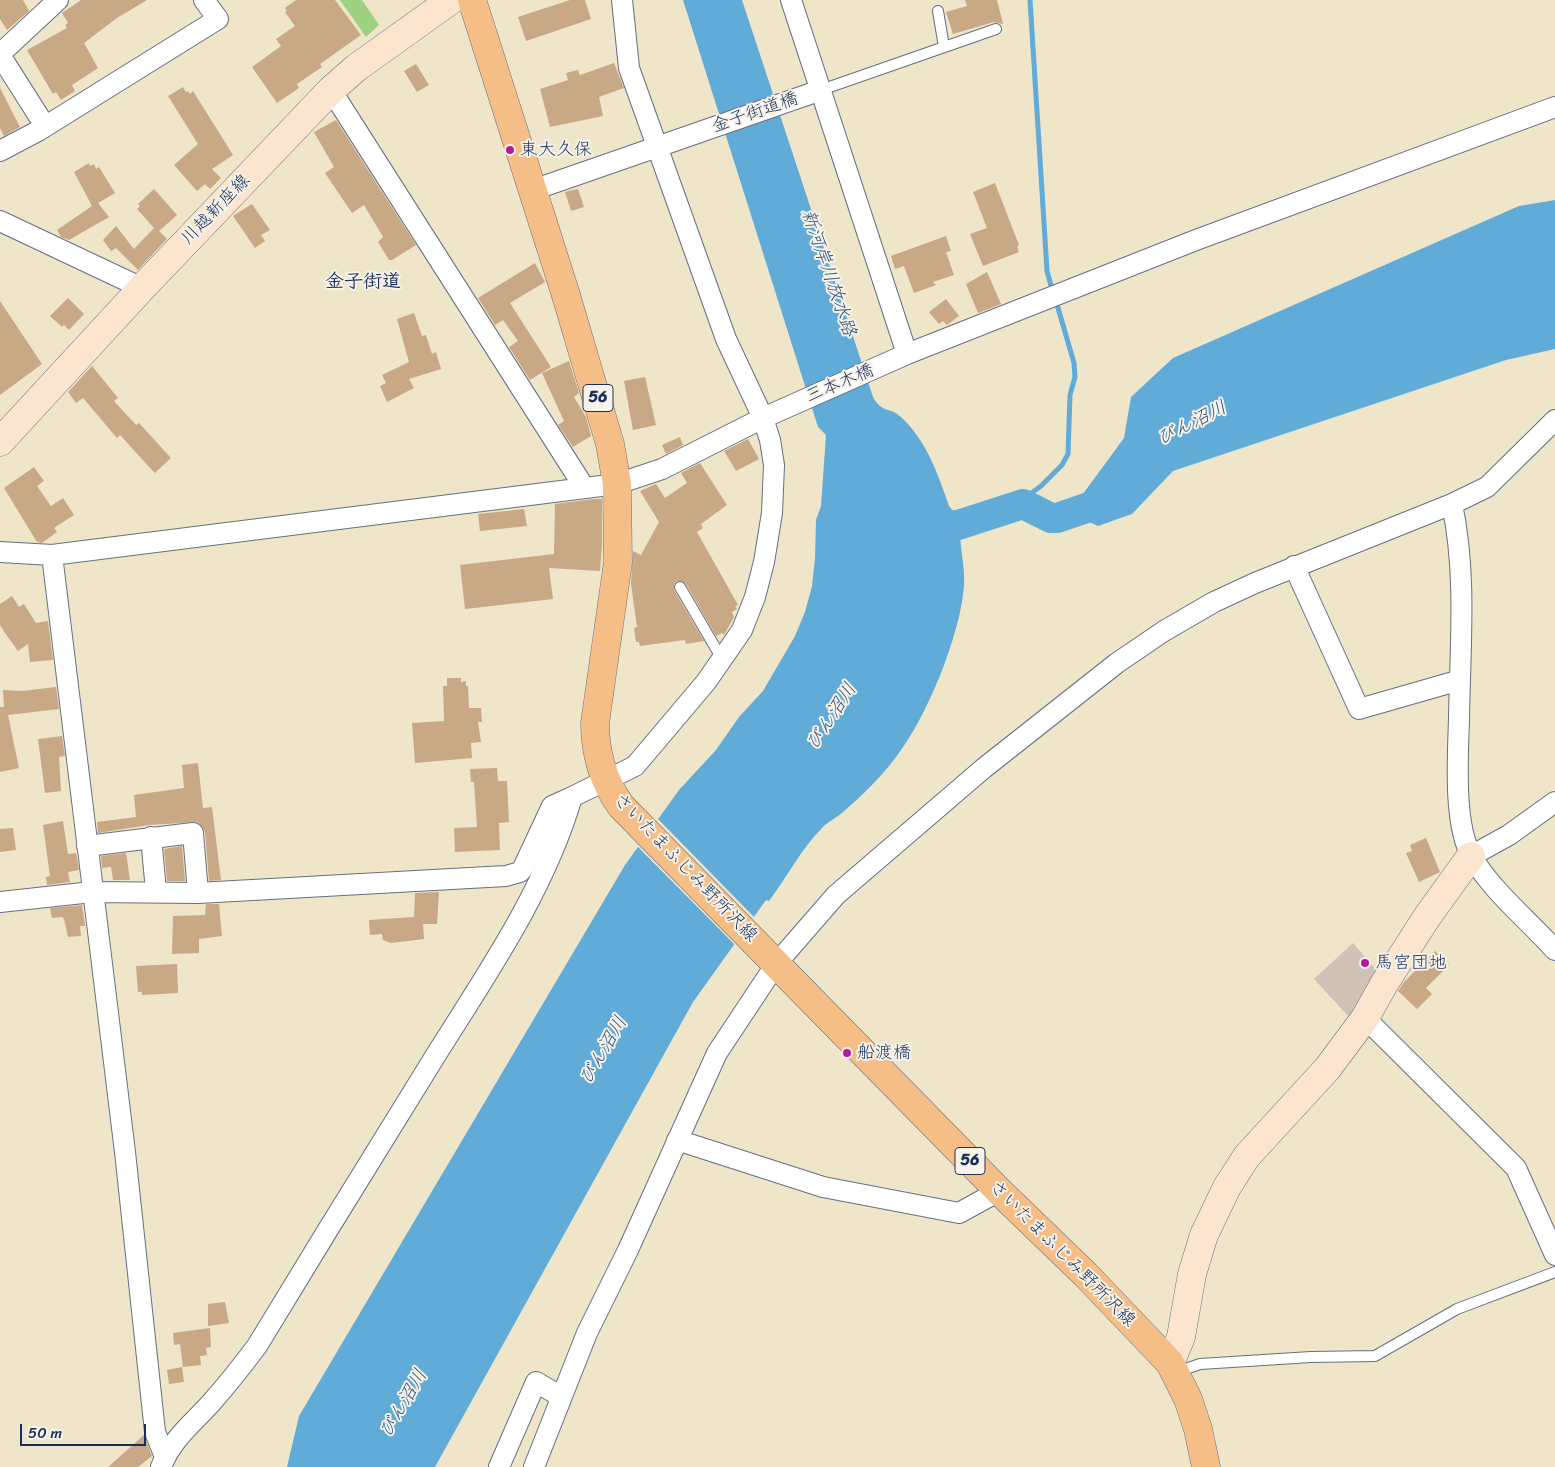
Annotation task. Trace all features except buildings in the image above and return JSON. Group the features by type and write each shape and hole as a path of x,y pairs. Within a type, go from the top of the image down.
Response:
{"main road":[{"name":"川越新座線","path":"0,442 142,288 332,90 356,68 451,0"},
{"name":"さいたまふじみ野所沢線","path":"472,0 601,408 617,484 618,562 595,723 596,748 606,779 621,806 999,1191 1086,1275 1173,1368 1198,1429 1206,1467"},
{"path":"1173,1368 1181,1337 1192,1274 1204,1235 1227,1187 1247,1156 1328,1069 1365,1018 1426,917 1471,856"}],"street":[{"path":"45,126 0,54 58,0"},
{"path":"0,151 45,126 218,19 204,0"},
{"path":"0,902 92,892 156,891 198,893 513,874 523,868 552,806 635,766 722,659 742,630 755,597 764,562 772,513 774,465 770,440 763,418 726,339 629,68 622,0"},
{"path":"791,0 821,90 902,356"},
{"path":"332,90 584,487"},
{"name":"金子街道橋","path":"533,190 821,90"},
{"name":"三本木橋","path":"0,552 52,555 617,484 662,469 782,409 902,356 1196,240 1555,107"},
{"path":"0,221 142,288"},
{"path":"534,1467 560,1396 587,1333 628,1250 717,1053 773,961 836,895 984,768 1117,663 1164,631 1214,602 1294,566 1452,504 1487,486 1555,420"},
{"path":"1452,504 1461,578 1459,798 1465,834 1471,856 1500,892 1555,950"},
{"path":"52,555 126,1161 155,1432 163,1462"},
{"path":"1294,566 1359,709 1460,680"},
{"path":"163,1462 188,1425 222,1390 256,1346 444,1042 531,898 554,850 572,797"},
{"path":"1471,856 1509,835 1555,802"},
{"path":"87,846 193,833 198,893"},
{"path":"151,837 156,891"},
{"path":"1365,1018 1516,1168 1555,1256"},
{"path":"677,1140 823,1187 959,1213 999,1191"},
{"path":"499,1467 536,1382 560,1396"}],"lane":[{"path":"938,12 944,47"},
{"path":"821,90 996,29"},
{"path":"680,587 722,659"},
{"path":"1173,1368 1200,1364 1311,1357 1375,1356 1457,1309 1555,1272"}],"shaded area":[{"path":"1353,943 1379,973 1350,1018 1314,979"}],"green space":[{"path":"340,0 362,0 379,25 366,37"}],"water":[{"name":"新河岸川放水路","path":"683,0 742,0 873,397 880,406 898,414 918,437 931,459 952,510 964,511 966,514 993,508 996,515 970,524 971,529 960,536 964,586 956,628 940,675 908,740 871,786 814,836 769,901 766,900 693,1002 435,1467 287,1467 299,1416 625,865 679,790 716,750 739,717 763,691 795,636 805,612 812,586 816,520 821,506 826,435 818,427"},
{"path":"1555,200 1555,349 1506,360 1173,471 1132,514 1098,526 1069,513 1124,438 1131,397 1173,358 1519,206"}],"pier":[{"path":"657,818 756,919 736,946 636,845"}],"waterway":[{"path":"1030,0 1047,271 1053,293"},
{"path":"1023,504 1022,500 1041,486 1062,465 1068,454 1070,395 1075,377 1074,363 1056,301"},
{"name":"びん沼川","path":"955,526 1023,504 1051,518 1057,518 1107,501"}],"place":[{"name":"東大久保","path":"510,150"},
{"name":"馬宮団地","path":"1365,963"},
{"name":"船渡橋","path":"847,1053"}],"district":[{"name":"金子街道","path":"363,282"}]}
